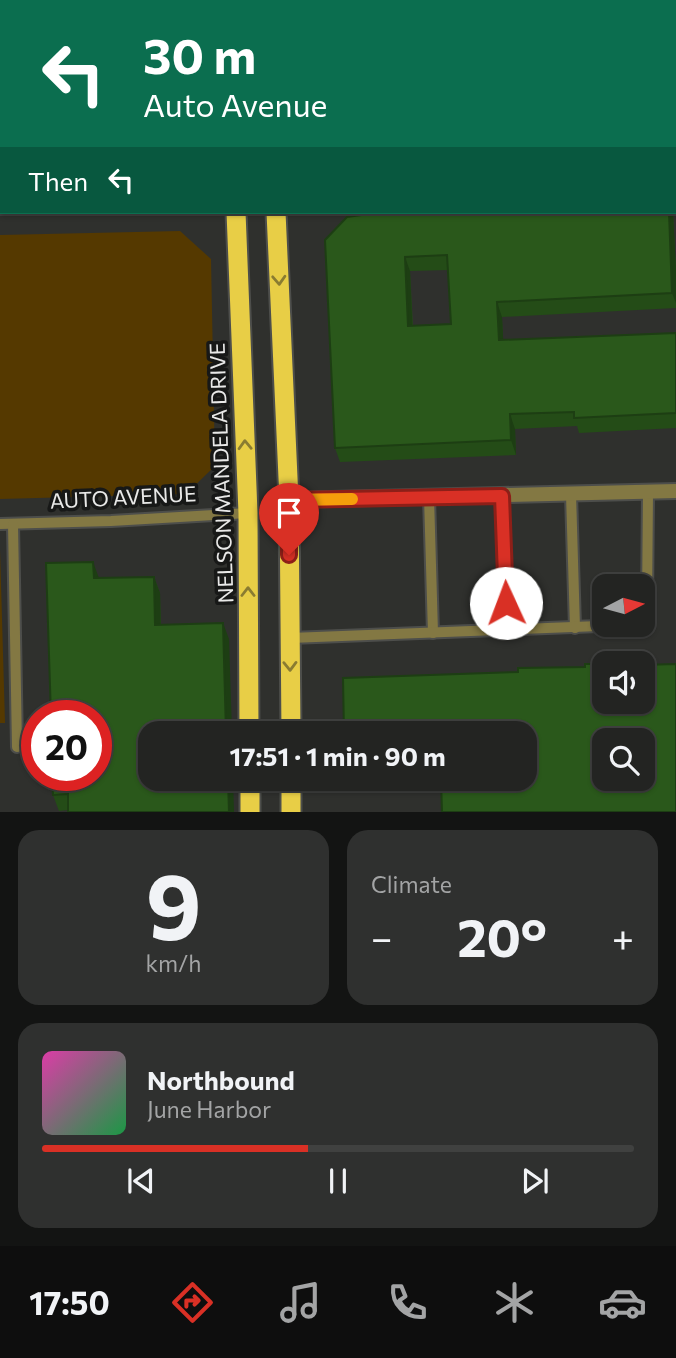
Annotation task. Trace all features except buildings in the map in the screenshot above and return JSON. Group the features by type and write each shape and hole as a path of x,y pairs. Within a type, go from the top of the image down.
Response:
{"highway":[{"name":"NELSON MANDELA DRIVE","path":"236,214 248,513 249,721"},
{"path":"276,214 289,500 290,721"},
{"path":"250,791 250,812"},
{"path":"291,791 291,812"}],"street":[{"path":"289,500 676,491"}],"lane":[{"path":"647,574 648,492"},
{"path":"571,494 575,628"},
{"path":"502,496 506,630"},
{"path":"429,497 433,633"},
{"name":"AUTO AVENUE","path":"0,524 248,513"},
{"path":"13,524 18,747"},
{"path":"290,638 592,627"}],"shaded area":[{"path":"180,231 211,259 215,466 186,494 0,499 0,235"},
{"path":"0,549 5,723 0,723"}],"slow traffic":[{"path":"289,512 289,500 352,499"}],"route":[{"path":"289,555 289,500 502,496 506,603"}]}
